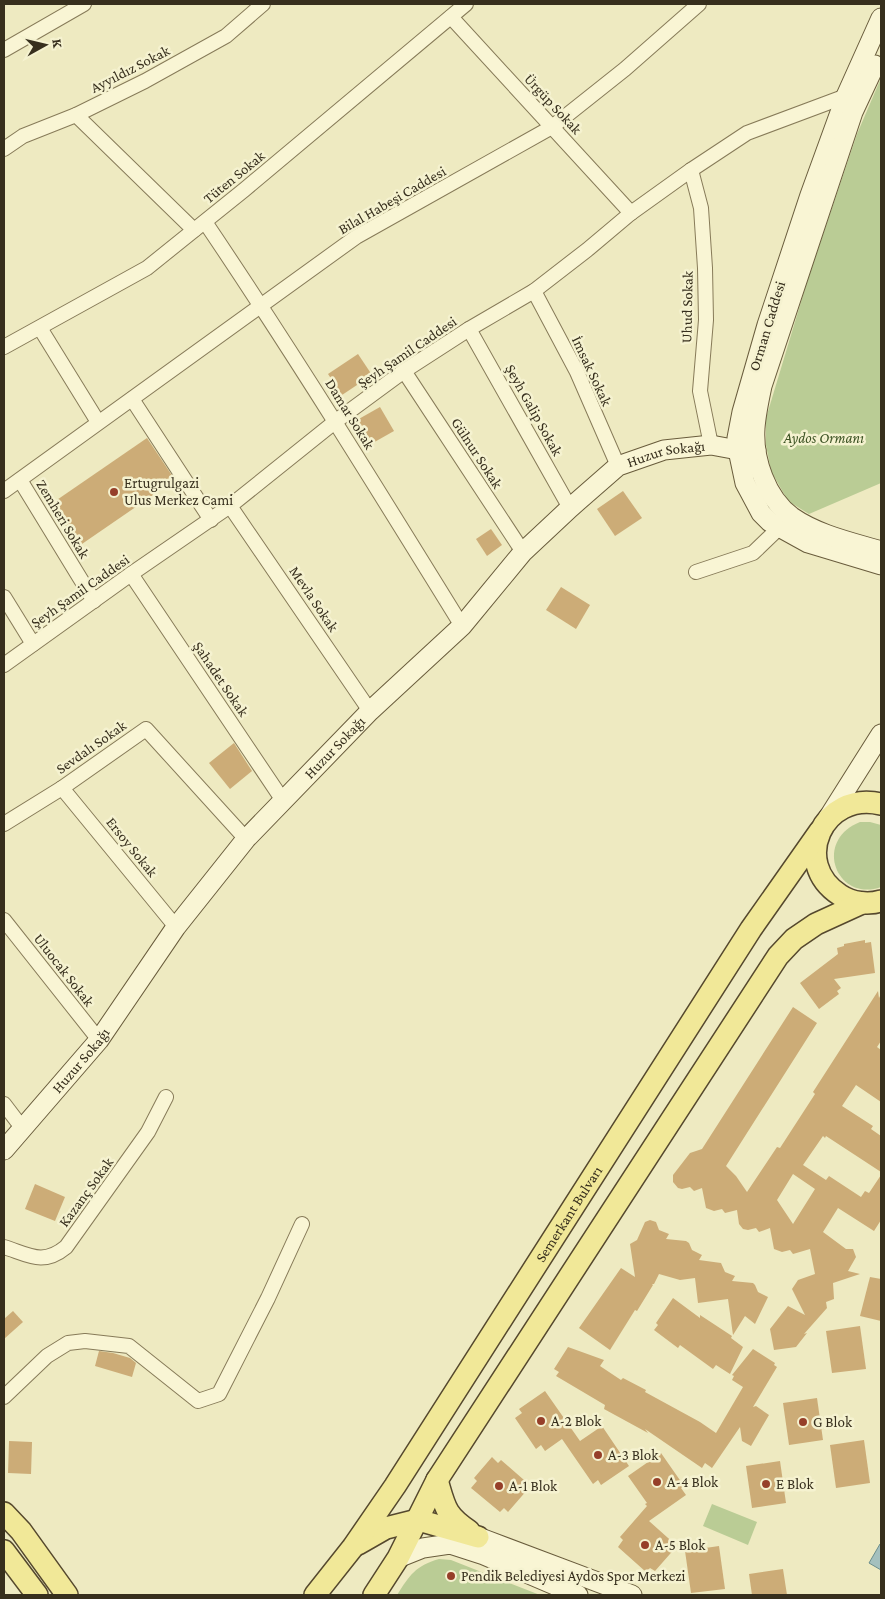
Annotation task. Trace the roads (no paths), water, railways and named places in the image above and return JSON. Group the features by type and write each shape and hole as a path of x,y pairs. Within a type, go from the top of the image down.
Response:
{"main road":[{"path":"876,902 846,899 833,890 822,878 816,863 816,847 824,824 840,808 855,802 870,801 881,804"},
{"name":"Semerkant Bulvarı","path":"315,1595 353,1547 395,1486 751,929 824,824"},
{"path":"374,1595 398,1558 437,1480 778,956 794,938 816,924 876,902"},
{"path":"437,1480 444,1506 454,1521 478,1537"},
{"path":"4,1513 26,1538 66,1595"},
{"path":"353,1547 386,1528 418,1520 478,1537"},
{"path":"4,1551 37,1595"}],"street":[{"path":"4,50 84,4"},
{"name":"Ayyıldız Sokak","path":"4,149 24,136 76,115 145,81 226,36 263,4"},
{"name":"Tüten Sokak","path":"4,347 147,268 466,4"},
{"name":"Bilal Habeşi Caddesi","path":"4,492 98,422 356,237 552,127 625,69 699,4"},
{"name":"Ürgüp Sokak","path":"451,17 631,213"},
{"name":"Orman Caddesi","path":"881,18 846,96 810,195 767,325 742,412 738,438 759,466 766,484 776,500 791,516 814,529 881,551"},
{"name":"Orman Caddesi","path":"881,50 853,112 762,386 756,413 755,430 747,450 745,484 762,513 779,528 808,543 881,565"},
{"name":"Şeyh Şamil Caddesi","path":"4,665 230,506 336,421 404,371 469,329 534,291 631,213 691,170 747,133 846,96"},
{"name":"Damar Sokak","path":"76,115 199,226 262,306 336,421 462,626"},
{"name":"Uhud Sokak","path":"691,170 701,208 706,320 700,391 711,445"},
{"name":"İmsak Sokak","path":"534,291 577,372 618,466"},
{"path":"40,328 98,422"},
{"name":"Şeyh Galip Sokak","path":"469,329 570,508"},
{"name":"Gülnur Sokak","path":"404,371 523,552"},
{"path":"132,399 210,520"},
{"name":"Huzur Sokağı","path":"4,1150 98,1040 176,927 246,839 284,802 370,711 462,626 523,552 618,466 664,450 711,445 747,450"},
{"name":"Zemheri Sokak","path":"20,480 94,601"},
{"name":"Mevla Sokak","path":"230,506 370,711"},
{"path":"696,572 753,553 779,528"},
{"name":"Şahadet Sokak","path":"131,574 284,802"},
{"path":"4,597 33,644"},
{"name":"Sevdalı Sokak","path":"4,824 62,788 146,729 246,839"},
{"path":"824,824 881,734"},
{"name":"Ersoy Sokak","path":"62,788 176,927"},
{"name":"Uluocak Sokak","path":"4,920 98,1040"},
{"name":"Kazanç Sokak","path":"4,1246 33,1257 48,1258 58,1254 66,1247 148,1132 166,1097"},
{"path":"4,1104 22,1129"},
{"path":"4,1397 47,1356 68,1343 85,1341 129,1346 198,1401 219,1394 268,1298 302,1224"},
{"path":"478,1537 632,1595"},
{"path":"398,1558 423,1548 450,1544 484,1555 578,1595"}],"water":[{"path":"881,1544 881,1570 869,1563"}],"place":[{"name":"Ertugrulgazi Ulus Merkez Cami","path":"114,492"},
{"name":"A-2 Blok","path":"541,1421"},
{"name":"G Blok","path":"803,1422"},
{"name":"A-3 Blok","path":"598,1455"},
{"name":"A-4 Blok","path":"657,1482"},
{"name":"E Blok","path":"766,1484"},
{"name":"A-1 Blok","path":"499,1486"},
{"name":"A-5 Blok","path":"645,1545"},
{"name":"Pendik Belediyesi Aydos Spor Merkezi","path":"451,1576"}],"park label":[{"name":"Aydos Ormanı","path":"824,438"}]}
